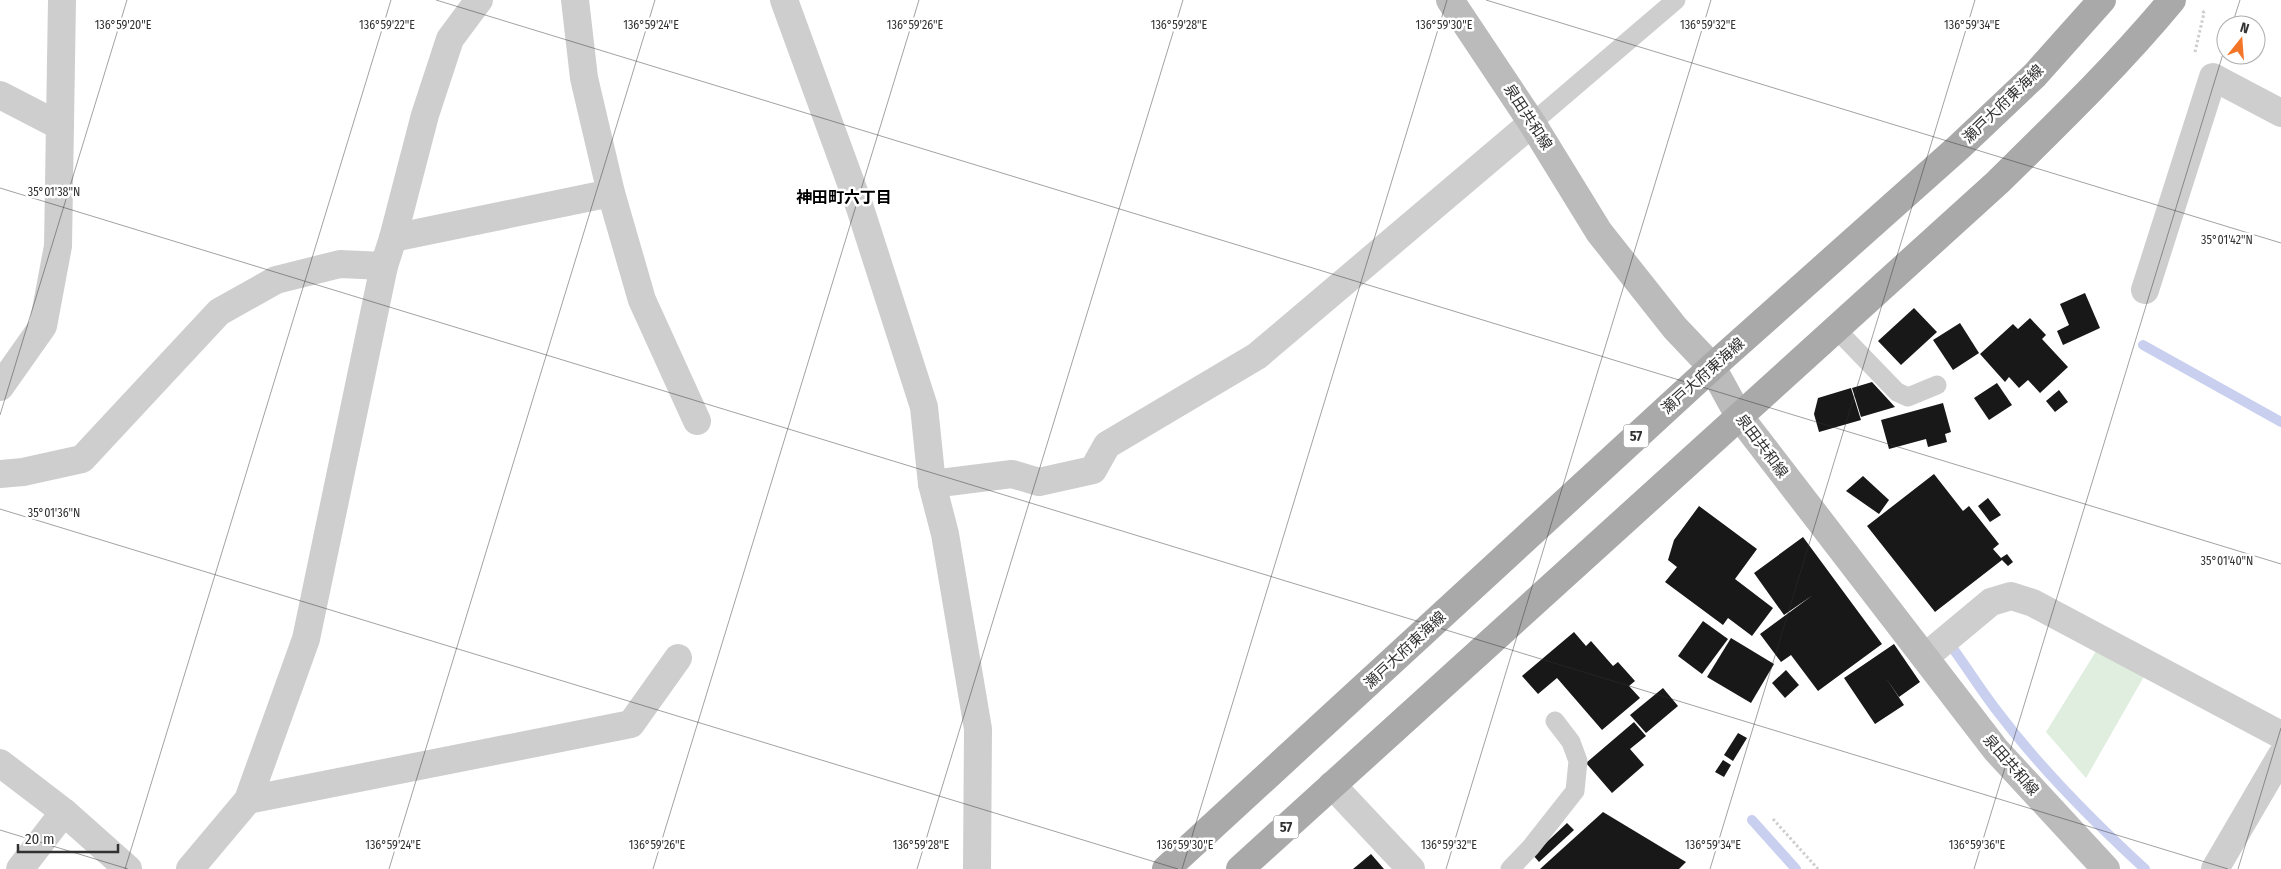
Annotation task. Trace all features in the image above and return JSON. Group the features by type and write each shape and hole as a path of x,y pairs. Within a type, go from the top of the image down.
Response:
{"main road":[{"name":"泉田共和線","path":"1450,0 1532,123 1599,232 1676,328 1712,367 1739,416 1996,750 2106,869"},
{"name":"瀬戸大府東海線","path":"1166,869 1712,367 1960,146 2035,75 2102,0"},
{"name":"57","path":"1240,869 1998,182 2135,45 2172,0"}],"street":[{"path":"0,387 43,326 58,246 62,0"},
{"path":"190,869 248,800 306,639 384,266 425,115 450,39 479,0"},
{"path":"575,0 584,78 611,193 642,300 697,421"},
{"path":"784,0 860,208 924,407 932,484 945,534 978,729 977,869"},
{"path":"2145,290 2214,77 2281,113"},
{"path":"0,95 60,126"},
{"path":"932,484 1012,474 1039,482 1093,470 1107,445 1257,356 1532,123"},
{"path":"393,238 611,193"},
{"path":"0,474 23,472 82,458 219,312 276,280 340,264 384,266"},
{"path":"1924,657 1991,602 2010,596 2033,603 2281,735"},
{"path":"248,800 631,724 678,658"},
{"path":"2215,869 2281,756"},
{"path":"0,763 64,812 128,869"},
{"path":"1332,785 1411,869"},
{"path":"20,869 64,812"}],"lane":[{"path":"1532,123 1676,0"},
{"path":"1836,329 1897,392 1908,397 1937,385"},
{"path":"1510,869 1531,847 1576,791 1578,761 1571,742 1554,721"}],"path":[{"path":"2199,7 2204,13 2192,66 2214,77"},
{"path":"1773,820 1818,869"}],"green space":[{"path":"2098,648 2146,673 2086,778 2046,732"}],"building":[{"path":"2085,293 2100,328 2063,345 2057,331 2069,325 2060,304"},
{"path":"1914,308 1937,332 1901,365 1878,341"},
{"path":"2030,318 2046,335 2042,339 2068,367 2040,393 2028,380 2019,388 2009,377 2005,382 1980,354 2013,324 2018,329"},
{"path":"1960,323 1979,353 1953,370 1933,340"},
{"path":"1872,382 1895,407 1861,417 1852,388"},
{"path":"1997,383 2012,405 1989,420 1974,398"},
{"path":"1851,388 1861,420 1819,432 1814,414 1818,398"},
{"path":"2059,390 2068,402 2055,412 2046,401"},
{"path":"1943,403 1951,432 1945,434 1947,442 1928,447 1926,439 1889,449 1881,420"},
{"path":"1934,474 1963,511 1969,506 1999,544 1993,549 2001,558 2007,554 2013,562 2008,566 2002,560 1935,612 1867,526"},
{"path":"1863,476 1889,500 1879,514 1846,491"},
{"path":"1988,498 2001,515 1990,522 1978,506"},
{"path":"1699,506 1757,549 1735,579 1773,608 1752,636 1728,618 1723,625 1665,582 1677,567 1668,560 1674,540"},
{"path":"1803,537 1882,644 1818,691 1791,655 1781,662 1760,634 1813,595 1784,615 1754,573"},
{"path":"1703,621 1728,639 1702,674 1678,656"},
{"path":"1574,632 1586,646 1591,641 1613,666 1618,662 1635,681 1629,686 1640,698 1602,730 1557,678 1538,694 1522,676"},
{"path":"1731,638 1774,664 1751,703 1707,677"},
{"path":"1894,644 1920,682 1899,697 1886,678 1904,705 1875,724 1844,678"},
{"path":"1786,670 1799,685 1785,698 1772,683"},
{"path":"1663,688 1678,706 1646,733 1630,715"},
{"path":"1634,722 1646,736 1630,749 1644,765 1612,793 1586,763"},
{"path":"1738,733 1747,738 1733,761 1724,755"},
{"path":"1723,760 1731,765 1724,777 1715,772"},
{"path":"1603,812 1686,862 1679,869 1540,869"},
{"path":"1567,823 1574,830 1539,862 1533,855"},
{"path":"1371,854 1384,869 1353,869"}],"waterway":[{"path":"2143,345 2281,422"},
{"path":"1954,650 1995,708 2051,776 2088,815 2145,869"},
{"path":"1752,820 1796,869"}],"district":[{"name":"神田町六丁目","path":"844,197"}]}
